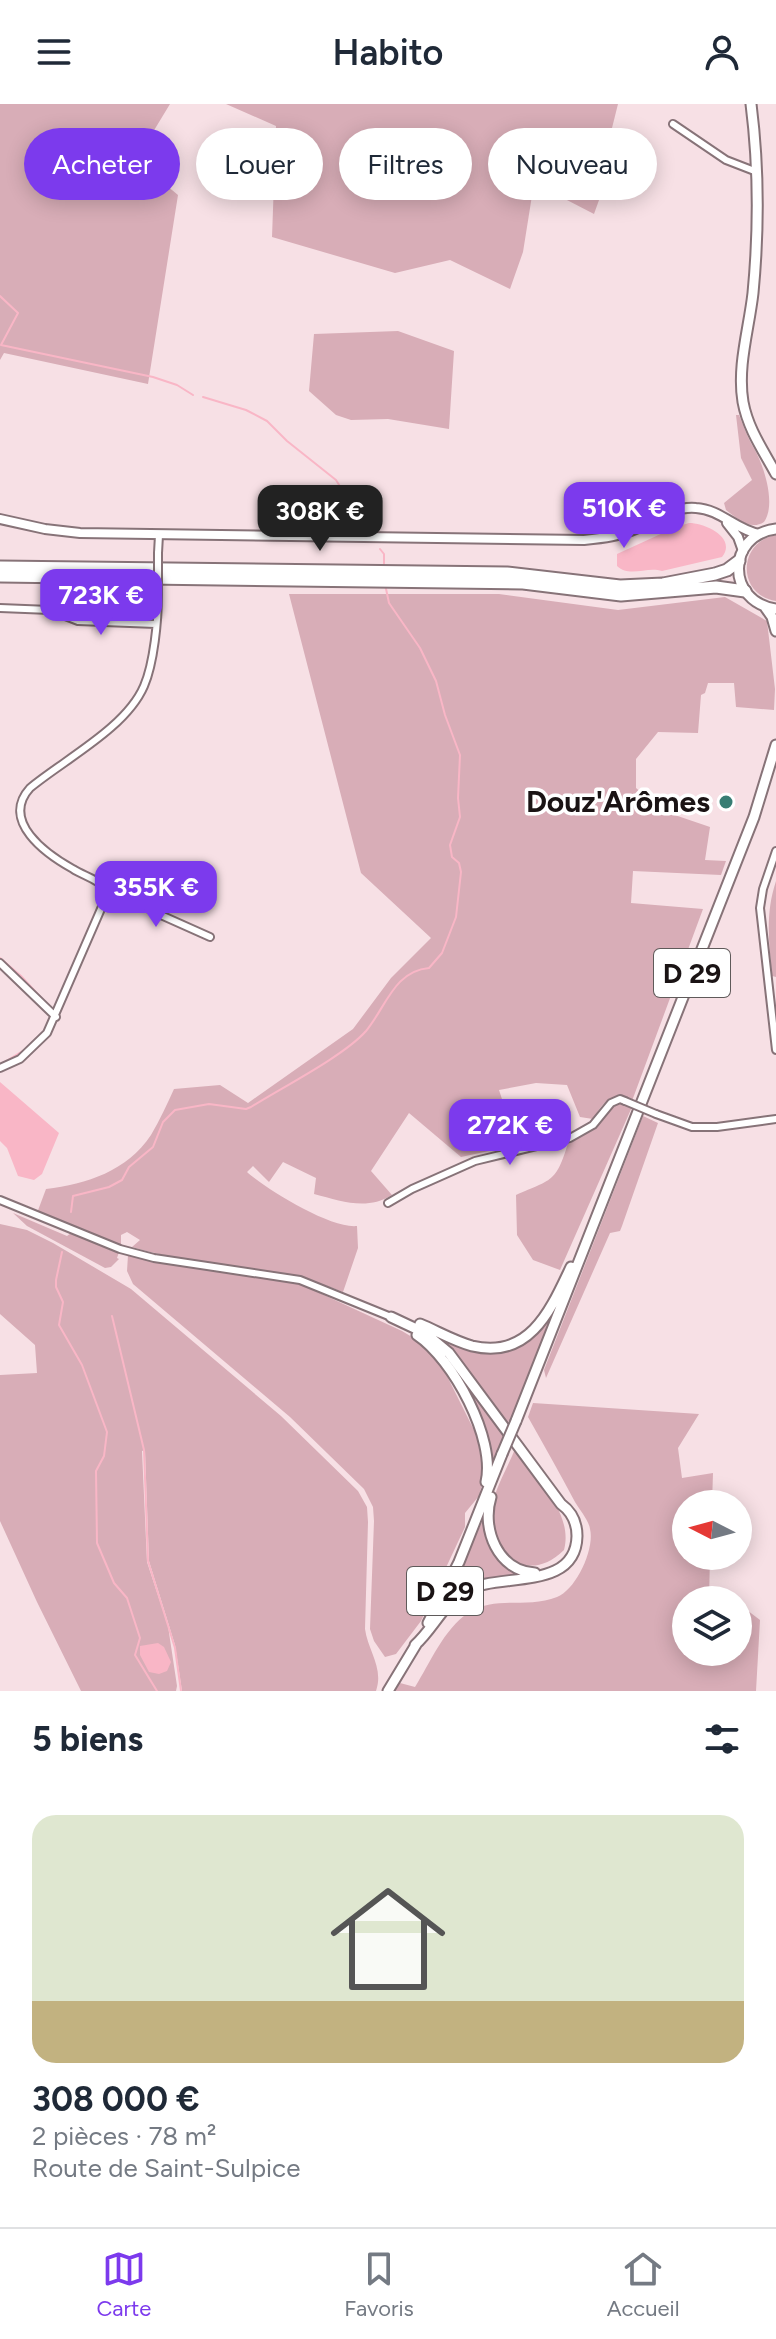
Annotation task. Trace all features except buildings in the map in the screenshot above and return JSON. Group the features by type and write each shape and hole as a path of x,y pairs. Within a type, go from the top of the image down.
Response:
{"highway":[{"path":"0,576 524,574 634,586 715,574 731,567 741,556"},
{"path":"0,567 385,576 523,583 621,595 716,587 745,591"}],"main road":[{"path":"751,104 757,172 755,266 742,366 742,392 751,430 776,474"},
{"path":"774,526 759,534 741,556 739,577 745,591 772,617 776,631"},
{"path":"765,607 776,609"},
{"name":"D 29","path":"388,1691 446,1590 471,1535 754,817 776,745"},
{"path":"391,1317 415,1322 475,1347 496,1347 520,1340 534,1331 547,1316 595,1218"},
{"path":"391,1317 421,1331 449,1353 573,1517 577,1534 573,1553 565,1563 544,1576 488,1583 464,1592 450,1603 415,1645"},
{"path":"391,1317 425,1340 442,1357 486,1441 488,1473 471,1535"},
{"path":"502,1454 502,1469 489,1504 488,1519 492,1539 508,1563 535,1573 549,1569 562,1560 569,1549 572,1534 561,1504"}],"street":[{"path":"673,124 726,160 757,172"},
{"path":"0,519 80,533 584,540 619,535 685,508 710,511 759,534"},
{"path":"710,511 738,537 741,556"},
{"path":"159,535 156,624 144,686 115,724 30,788 19,805 21,822 34,840 73,869 106,889 210,937"},
{"path":"0,608 50,610 78,621 156,624"},
{"path":"776,851 760,908 776,1050"},
{"path":"0,1068 31,1050 47,1033 104,902 106,889"},
{"path":"0,963 56,1017"},
{"path":"388,1203 475,1161 570,1138 593,1125 611,1103 620,1099 692,1127 776,1119"},
{"path":"0,1200 130,1252 300,1280 391,1317"}],"shaded area":[{"path":"0,104 170,104 155,128 24,128 24,200 177,200 148,384 4,353 0,360"},
{"path":"226,104 618,104 612,128 488,128 488,200 531,200 523,252 510,289 450,260 395,273 272,237 273,200 323,200 323,128 276,126"},
{"path":"567,200 599,200 594,214"},
{"path":"398,331 454,351 449,429 388,419 351,420 336,415 309,391 314,334"},
{"path":"736,415 739,415 759,458 768,487 767,515 764,522 754,525 739,520 726,510 724,503 752,480 741,458"},
{"path":"689,523 711,529 723,538 726,550 722,557 662,571 633,572 617,566 617,554"},
{"path":"776,535 776,601 763,597 754,589 747,568 754,547"},
{"path":"289,594 499,594 618,610 725,597 767,621 775,689 774,710 736,707 734,683 708,683 705,693 701,695 698,733 658,732 636,759 636,788 663,811 710,827 705,860 726,861 721,875 633,871 631,903 703,909 632,1101 618,1098 608,1100 593,1119 580,1117 567,1085 536,1083 499,1090 517,1145 461,1157 409,1113 371,1171 392,1195 373,1203 344,1202 314,1194 316,1178 283,1162 269,1182 253,1166 247,1172 316,1215 357,1226 358,1248 343,1292 291,1276 132,1247 140,1240 127,1232 121,1235 121,1246 37,1213 46,1189 76,1184 105,1174 130,1158 151,1135 174,1089 220,1085 248,1103 353,1029 391,978 431,938 361,873"},
{"path":"776,881 776,977 772,976 769,928"},
{"path":"0,1082 59,1133 42,1174 34,1180 18,1176 7,1148 0,1141"},
{"path":"621,1103 632,1107 560,1270 533,1260 517,1235 516,1195 551,1178 560,1166 568,1143 597,1127 607,1110"},
{"path":"643,1116 658,1123 622,1226 620,1231 610,1233 546,1378 544,1370"},
{"path":"13,1213 67,1236 71,1233 119,1252 119,1259 111,1267 105,1268 27,1226"},
{"path":"0,1224 27,1230 131,1289 281,1416 358,1491 367,1507 365,1629 377,1667 376,1691 182,1691 175,1645 149,1561 145,1450 142,1451 147,1562 168,1626 176,1691 81,1691 0,1521 0,1375 37,1373 35,1345 0,1314"},
{"path":"128,1255 298,1283 402,1331 422,1343 444,1370 483,1448 485,1473 479,1496 465,1513 465,1527 421,1621 396,1654 385,1657 370,1629 374,1521 373,1507 364,1489 290,1417 133,1284 127,1271"},
{"path":"555,1313 511,1419 504,1421 461,1360 440,1338 514,1348 529,1340"},
{"path":"438,1349 447,1356 504,1435 492,1472 481,1423"},
{"path":"533,1403 699,1414 678,1448 682,1478 713,1473 712,1490 672,1490 672,1570 710,1570 709,1586 672,1586 672,1666 752,1666 752,1614 760,1620 756,1691 395,1691 400,1683 415,1687 445,1637 468,1613 501,1603 535,1602 557,1597 571,1586 582,1568 590,1547 589,1526 528,1417"},
{"path":"515,1449 551,1496 566,1536 564,1550 550,1561 536,1565 522,1564 501,1550 491,1523 496,1492"},
{"path":"485,1515 504,1565 521,1575 446,1601"},
{"path":"158,1643 164,1647 171,1662 167,1671 159,1674 149,1672 140,1655 140,1646"}],"waterway":[{"path":"0,296 18,313 1,345 153,377 177,385 193,395"},
{"path":"203,397 246,410 267,421 336,480 363,523"},
{"path":"380,549 384,554 384,566"},
{"path":"71,1212 73,1196 109,1187 122,1180 129,1167 153,1147 163,1122 175,1110 209,1104 251,1107 356,1041 399,983 407,976 429,968 442,953 456,917 461,872 459,863 452,857 450,845 460,817 460,755 436,681 420,648 389,603 385,584"},
{"path":"98,909 102,896"},
{"path":"0,958 45,1002"},
{"path":"0,1065 26,1049"},
{"path":"62,1252 56,1280 63,1302 59,1325 82,1365 107,1432 104,1456 96,1471 97,1543 114,1583 127,1598 140,1638 135,1655 157,1691"},
{"path":"112,1316 144,1450 148,1561 175,1648 181,1691"}],"place":[{"name":"Douz'Arômes","path":"726,802"}]}
